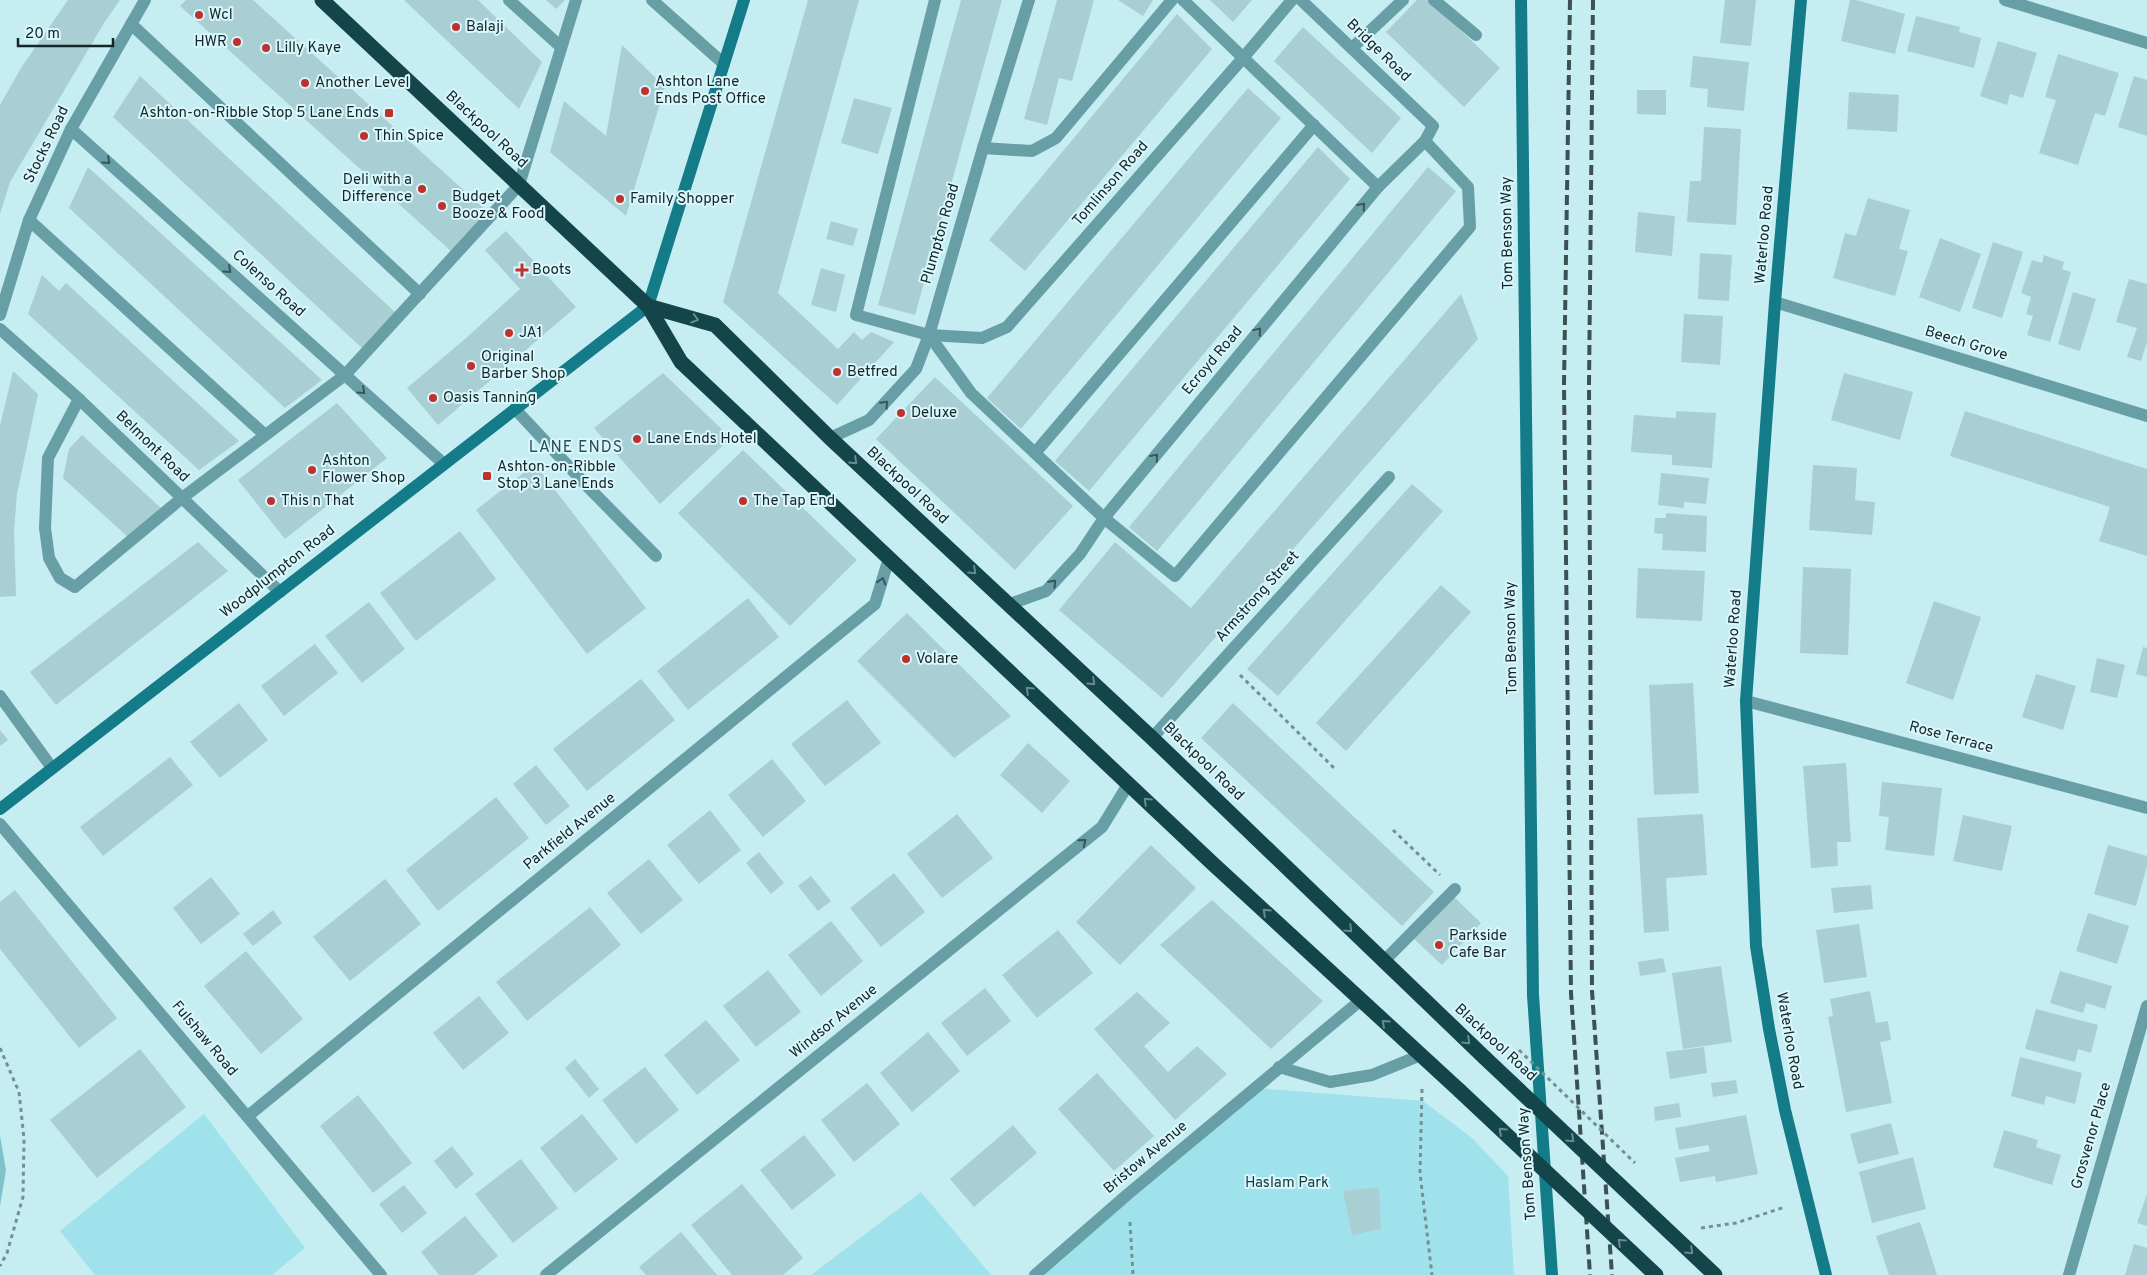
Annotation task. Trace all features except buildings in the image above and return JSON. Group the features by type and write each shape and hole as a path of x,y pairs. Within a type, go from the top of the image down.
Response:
{"highway":[{"name":"Blackpool Road","path":"322,0 648,306 681,362 1656,1275"},
{"name":"Blackpool Road","path":"648,306 715,325 830,438 1152,738 1383,962 1716,1275"}],"main road":[{"path":"648,306 744,0"},
{"name":"Tom Benson Way","path":"1521,0 1533,995 1552,1275"},
{"name":"Waterloo Road","path":"1801,0 1746,701 1756,946 1768,1028 1783,1101 1826,1275"},
{"name":"Woodplumpton Road","path":"0,808 648,306"}],"street":[{"name":"Stocks Road","path":"0,315 28,220 71,129 145,0"},
{"path":"509,0 561,47"},
{"path":"79,399 48,458 45,528 49,558 60,578 75,587 182,498 345,375 519,185 576,0"},
{"path":"652,0 724,64"},
{"name":"Tomlinson Road","path":"935,0 856,315 929,335 982,338 1007,327 1292,0"},
{"name":"Plumpton Road","path":"830,438 869,420 916,369 929,335 983,148 1029,0"},
{"path":"983,148 1032,151 1056,138 1172,0"},
{"path":"1183,0 1378,187"},
{"name":"Bridge Road","path":"1301,0 1433,126"},
{"path":"1352,48 1403,0"},
{"path":"1434,0 1476,35"},
{"path":"2006,0 2147,42"},
{"path":"131,24 420,294"},
{"path":"1035,453 1314,125"},
{"name":"Ecroyd Road","path":"1010,604 1046,591 1080,554 1104,518 1378,187 1425,141 1433,126"},
{"name":"Colenso Road","path":"71,129 444,464"},
{"path":"929,335 971,393 1104,518 1175,576 1470,227 1468,187 1425,141"},
{"path":"28,220 265,435"},
{"name":"Beech Grove","path":"1776,302 2147,416"},
{"name":"Belmont Road","path":"0,328 79,399 280,592"},
{"path":"515,409 656,556"},
{"name":"Armstrong Street","path":"1152,738 1389,477"},
{"name":"Parkfield Avenue","path":"248,1116 875,604 889,558"},
{"path":"0,696 52,768"},
{"name":"Rose Terrace","path":"1746,701 2147,808"},
{"name":"Windsor Avenue","path":"546,1275 1102,827 1129,783"},
{"name":"Fulshaw Road","path":"0,824 381,1275"},
{"path":"1383,962 1455,889"},
{"name":"Bristow Avenue","path":"1035,1275 1128,1194 1361,1000"},
{"name":"Grosvenor Place","path":"2069,1275 2147,1006"},
{"path":"1279,1067 1330,1082 1372,1075 1421,1055"}],"path":[{"path":"1224,659 1334,768"},
{"path":"1393,830 1455,889"},
{"path":"0,1048 19,1092 24,1139 23,1197 7,1253 0,1266"},
{"path":"1519,1050 1638,1166"},
{"path":"1421,1055 1423,1101 1420,1173 1432,1275"},
{"path":"1128,1194 1133,1275"},
{"path":"1694,1222 1701,1228 1736,1223 1808,1201"}],"green space":[{"name":"Haslam Park","path":"1255,1088 1423,1101 1472,1138 1508,1176 1514,1275 1035,1275"},
{"path":"204,1114 305,1248 272,1275 95,1275 60,1231"},
{"path":"921,1192 991,1275 811,1275"}],"shaded area":[{"path":"0,1136 6,1170 0,1206"}],"railway":[{"path":"1570,0 1564,384 1571,993 1590,1275"},
{"path":"1593,0 1589,385 1592,991 1612,1275"}],"place":[{"name":"Wcl","path":"199,15"},
{"name":"Balaji","path":"456,27"},
{"name":"HWR","path":"237,42"},
{"name":"Lilly Kaye","path":"266,48"},
{"name":"Another Level","path":"305,83"},
{"name":"Ashton Lane Ends Post Office","path":"645,91"},
{"name":"Ashton-on-Ribble Stop 5 Lane Ends","path":"389,113"},
{"name":"Thin Spice","path":"364,136"},
{"name":"Deli with a Difference","path":"422,189"},
{"name":"Family Shopper","path":"620,199"},
{"name":"Budget Booze & Food","path":"442,206"},
{"name":"Boots","path":"522,270"},
{"name":"JA1","path":"509,333"},
{"name":"Original Barber Shop","path":"471,366"},
{"name":"Betfred","path":"837,372"},
{"name":"Oasis Tanning","path":"433,398"},
{"name":"Deluxe","path":"901,413"},
{"name":"Lane Ends Hotel","path":"637,439"},
{"name":"Ashton Flower Shop","path":"312,470"},
{"name":"Ashton-on-Ribble Stop 3 Lane Ends","path":"487,476"},
{"name":"This n That","path":"271,501"},
{"name":"The Tap End","path":"743,501"},
{"name":"Volare","path":"906,659"},
{"name":"Parkside Cafe Bar","path":"1439,945"}],"district":[{"name":"LANE ENDS","path":"576,448"}]}
